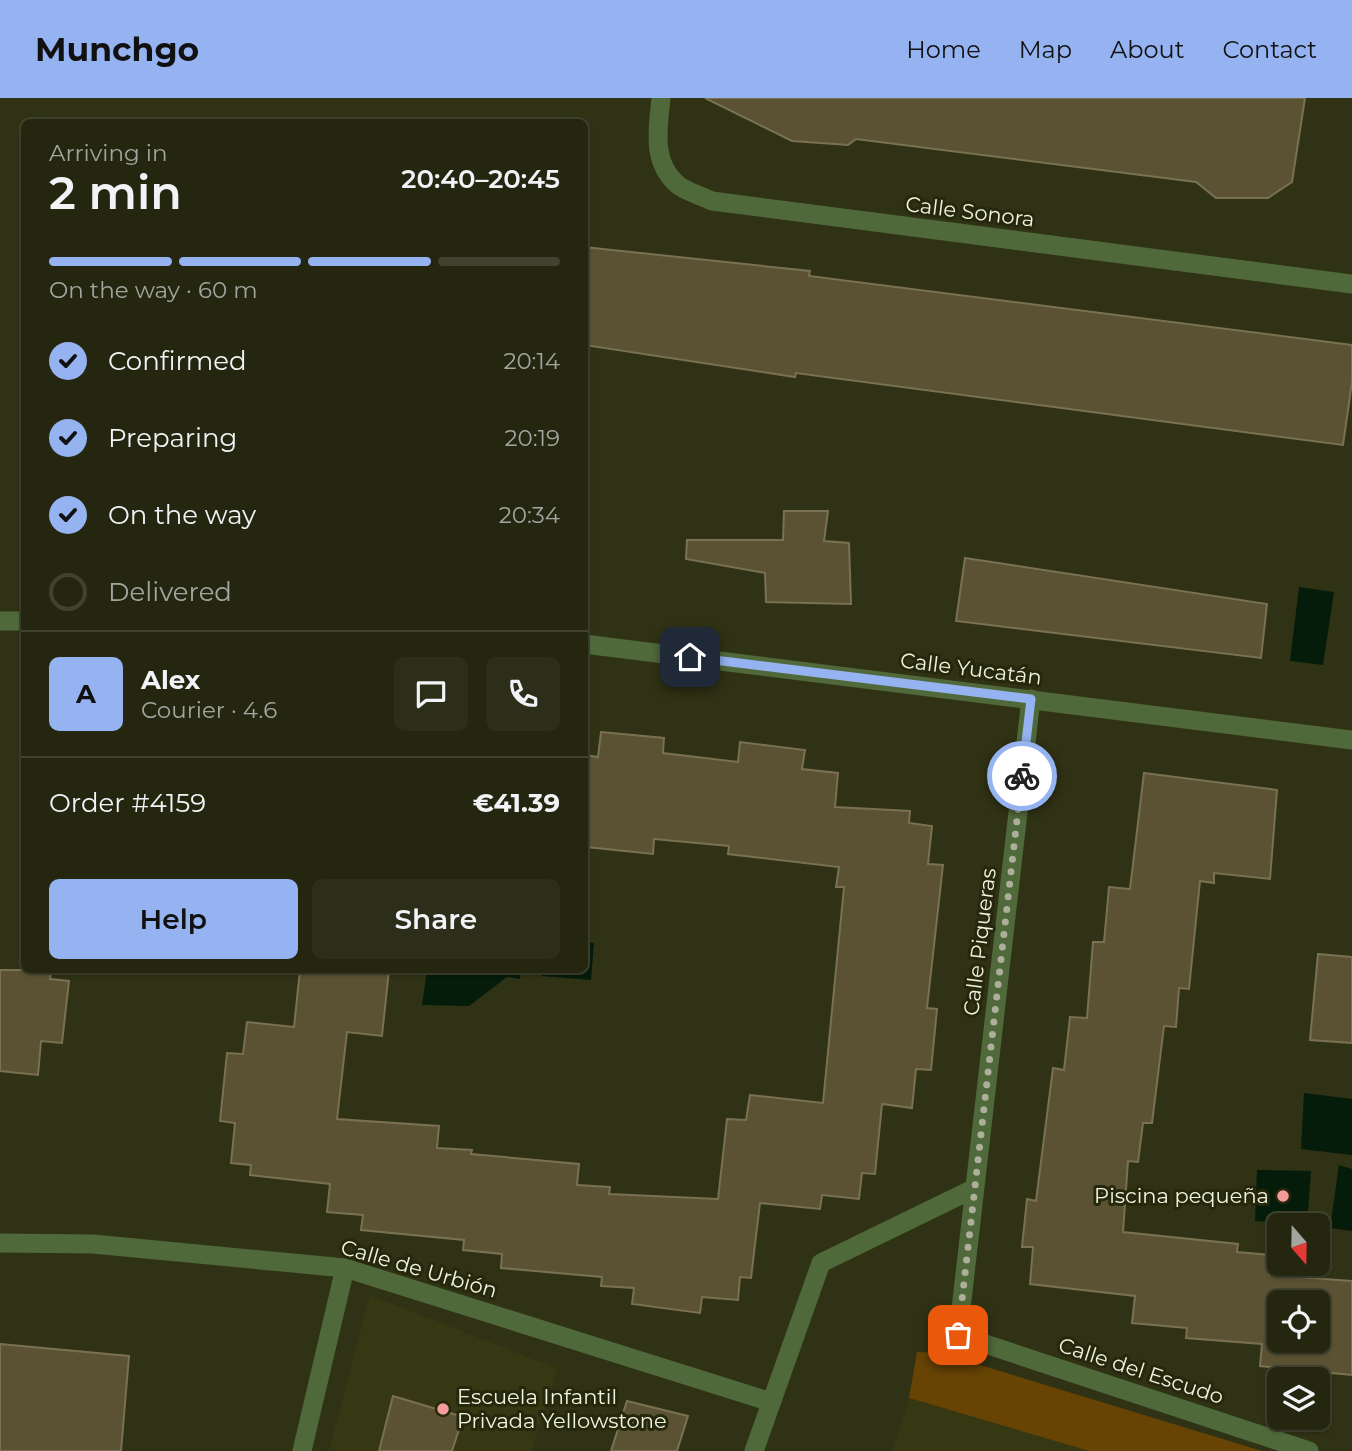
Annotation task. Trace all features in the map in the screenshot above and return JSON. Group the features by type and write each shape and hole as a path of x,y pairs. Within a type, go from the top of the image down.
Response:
{"street":[{"name":"Calle Sonora","path":"661,98 656,139 660,162 678,185 712,201 1352,284"},
{"path":"0,621 21,621"},
{"name":"Calle Yucatán","path":"588,644 1352,740"},
{"name":"Calle Piqueras","path":"958,1335 1031,699"},
{"path":"754,1451 821,1263 973,1189"},
{"name":"Calle de Urbión","path":"0,1243 93,1244 345,1268 771,1402"},
{"path":"302,1451 345,1268"},
{"name":"Calle del Escudo","path":"958,1335 1310,1451"}],"shaded area":[{"path":"1299,587 1334,592 1323,665 1290,661"},
{"path":"588,942 594,943 591,980 542,976 542,973 588,973"},
{"path":"427,973 521,973 520,979 507,977 469,1006 422,1005"},
{"path":"1304,1093 1352,1099 1352,1155 1301,1149"},
{"path":"1339,1165 1352,1169 1352,1231 1330,1228"},
{"name":"Piscina pequeña","path":"1257,1170 1311,1171 1308,1213 1267,1213 1267,1222 1255,1221"},
{"name":"Escuela Infantil Privada Yellowstone","path":"370,1295 558,1369 532,1449 536,1451 329,1451"},
{"path":"917,1352 941,1353 1262,1451 1089,1451 909,1398"},
{"path":"909,1398 1089,1451 892,1451"}],"building":[{"path":"705,98 1305,98 1292,182 1268,198 1216,198 1196,182 856,139 848,145 792,141"},
{"path":"588,247 810,271 809,276 1352,345 1352,382 1343,445 796,373 795,377 588,346"},
{"path":"784,511 828,511 824,541 849,543 851,604 766,602 765,573 686,559 687,540 783,540"},
{"path":"965,558 1267,604 1261,658 956,621"},
{"path":"601,732 664,738 663,753 738,762 740,742 805,750 802,769 838,773 835,807 910,811 909,823 932,826 928,864 943,865 927,1008 937,1009 931,1070 916,1069 912,1108 882,1104 875,1174 862,1173 859,1199 822,1195 820,1209 760,1203 751,1278 740,1277 738,1300 702,1297 700,1313 632,1304 634,1288 601,1286 602,1277 501,1268 502,1254 463,1250 464,1240 361,1230 363,1215 327,1212 330,1184 250,1175 251,1165 231,1163 235,1123 220,1121 227,1053 243,1054 247,1022 294,1027 300,973 389,973 382,1036 347,1032 337,1119 439,1126 437,1148 472,1150 471,1154 579,1164 577,1185 610,1187 609,1194 718,1199 727,1119 746,1120 750,1095 823,1103 844,887 836,887 839,867 728,854 729,846 654,839 653,854 588,847 588,756 598,757"},
{"path":"1144,773 1277,790 1270,879 1214,873 1214,883 1200,881 1189,989 1179,988 1176,1027 1164,1026 1152,1123 1143,1123 1138,1162 1128,1161 1123,1232 1238,1244 1237,1252 1267,1255 1267,1276 1352,1281 1352,1375 1330,1373 1330,1367 1260,1366 1262,1344 1186,1338 1187,1328 1132,1323 1135,1296 1030,1284 1033,1247 1022,1247 1027,1199 1036,1201 1053,1068 1064,1070 1070,1017 1087,1018 1093,942 1104,942 1109,887 1130,889"},
{"path":"1318,954 1352,957 1352,1043 1310,1040"},
{"path":"0,970 51,973 50,979 69,981 62,1043 41,1041 38,1075 0,1071"},
{"path":"0,1344 129,1356 121,1451 0,1451"},
{"path":"393,1396 463,1417 452,1451 379,1451"},
{"path":"627,1401 688,1416 677,1451 611,1451"}],"way so far":[{"path":"958,1335 1022,776"}],"place":[{"name":"Piscina pequeña","path":"1283,1196"},
{"name":"Escuela Infantil Privada Yellowstone","path":"443,1409"}],"route":[{"path":"690,657 1031,699 1022,776"}]}
